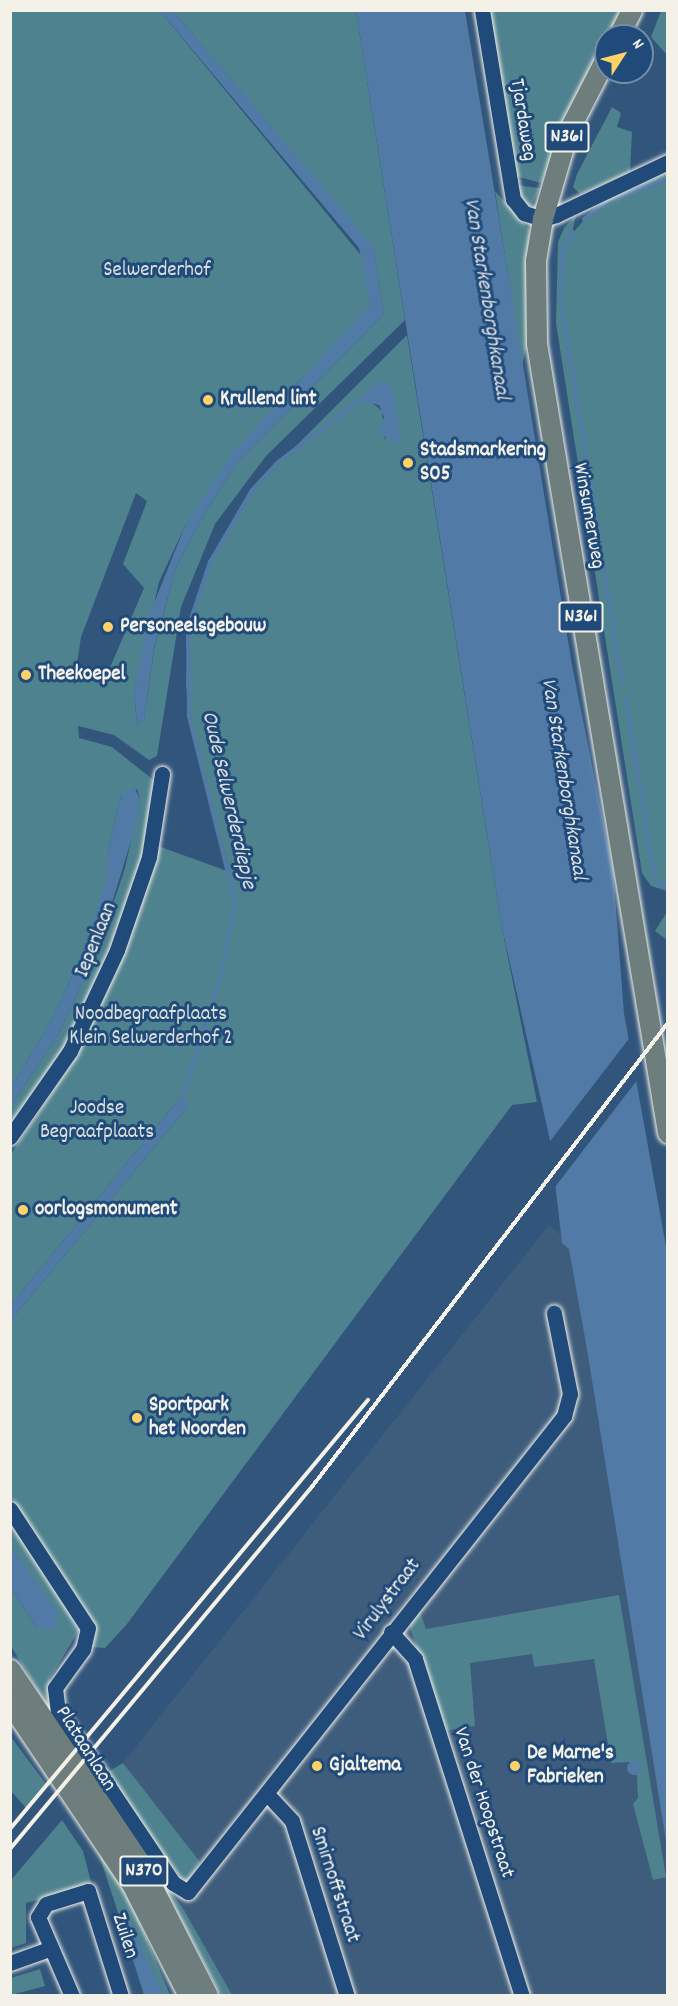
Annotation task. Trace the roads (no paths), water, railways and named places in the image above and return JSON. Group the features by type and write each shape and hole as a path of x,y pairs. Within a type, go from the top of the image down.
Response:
{"highway":[{"name":"Plataanlaan","path":"10,1671 144,1872 207,1995"},
{"name":"Plataanlaan","path":"10,1701 133,1884 190,1995"}],"main road":[{"path":"625,24 633,10"},
{"name":"Winsumerweg","path":"594,82 568,133 543,219 536,261 537,344 668,1132"}],"street":[{"name":"Tjardaweg","path":"482,10 513,199 524,213 543,219"},
{"path":"543,219 668,162"},
{"name":"Iepenlaan","path":"10,1137 69,1052 117,950 149,857 162,774"},
{"name":"Virulystraat","path":"183,1892 192,1889 268,1795 391,1632 564,1416 570,1394 554,1313"},
{"name":"Plataanlaan","path":"10,1509 88,1628 83,1649 55,1688 54,1702 183,1892"},
{"name":"Van der Hoopstraat","path":"391,1632 416,1659 522,1995"},
{"name":"Smirnoffstraat","path":"268,1795 292,1821 347,1995"},
{"name":"Zuilen","path":"72,1995 58,1954 49,1949 38,1917 46,1904 88,1891 121,1995"},
{"path":"10,1963 49,1949"}],"water":[{"path":"160,11 173,11 373,246 384,314 236,464 206,511 176,567 154,649 144,720 137,724 134,693 150,613 185,526 233,452 370,305 359,248"},
{"name":"Van Starkenborghkanaal","path":"356,11 465,11 572,665 613,870 624,1013 667,1252 667,1847 588,1355 569,1249 562,1243 550,1140 502,928"},
{"path":"381,381 392,386 402,446 379,433 384,417 379,405 359,400"},
{"path":"134,787 140,799 135,828 97,952 59,1033 11,1106 11,1088 50,1023 83,953 107,878 108,851 121,796"},
{"path":"179,1099 190,1102 185,1110 11,1320 11,1305"},
{"path":"11,1547 58,1613 55,1629 37,1629 11,1588"},
{"path":"634,1761 639,1763 641,1768 639,1773 634,1775 629,1773 627,1768 629,1763"},
{"path":"120,1919 130,1922 163,1995 144,1995"}],"waterway":[{"path":"584,219 609,200 668,179"},
{"path":"573,232 563,250 560,295 622,684"},
{"name":"Oude Selwerderdiepje","path":"181,1103 221,976 235,901 189,716 188,628 210,562 252,490 278,462 362,399"},
{"path":"626,700 655,880 668,890"}],"railway":[{"path":"10,1849 311,1488 668,1023"},
{"path":"10,1829 368,1400"}],"place":[{"name":"Krullend lint","path":"208,400"},
{"name":"Stadsmarkering S05","path":"408,463"},
{"name":"Personeelsgebouw","path":"108,627"},
{"name":"Theekoepel","path":"26,675"},
{"name":"oorlogsmonument","path":"23,1210"},
{"name":"Sportpark het Noorden","path":"137,1418"},
{"name":"Gjaltema","path":"317,1766"},
{"name":"De Marne's Fabrieken","path":"515,1766"}],"park label":[{"name":"Selwerderhof","path":"157,271"},
{"name":"Noodbegraafplaats Klein Selwerderhof 2","path":"151,1027"},
{"name":"Joodse Begraafplaats","path":"97,1121"}]}
